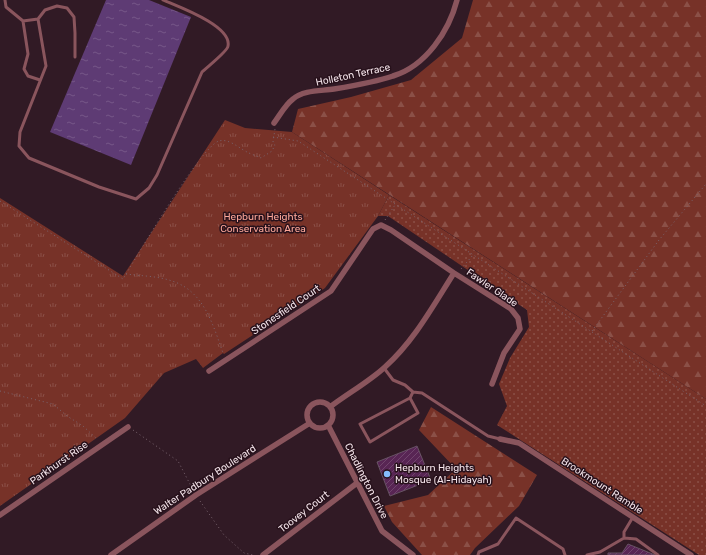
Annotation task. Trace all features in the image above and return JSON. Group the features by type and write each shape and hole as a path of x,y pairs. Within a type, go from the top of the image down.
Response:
{"street":[{"name":"Holleton Terrace","path":"274,123 292,99 301,94 340,88 394,76 407,70 436,45 446,31 458,0"},
{"path":"330,406 384,368 401,352 420,326 454,273 391,230 381,225"},
{"name":"Stonesfield Court","path":"209,371 331,291 373,229 381,225"},
{"name":"Fawler Glade","path":"454,273 511,309 518,318 520,329 504,353 492,384"},
{"path":"318,402 323,402 330,406 333,415 328,425 319,427 310,423 307,414 310,406 318,402"},
{"name":"Walter Padbury Boulevard","path":"111,555 196,495 310,423"},
{"name":"Chadlington Drive","path":"328,425 382,531 413,555"},
{"name":"Parkhurst Rise","path":"0,516 128,427"},
{"name":"Brookmount Ramble","path":"500,439 519,443 692,555"},
{"name":"Toovey Court","path":"263,555 357,483"}],"lane":[{"path":"4,0 6,6 23,21 28,54 24,69 28,76 40,80"},
{"path":"38,18 46,66 20,132 19,146 29,158 99,187 136,199 149,188 157,175 202,72 226,51 229,46 227,36 214,24 163,0"},
{"path":"23,21 38,18 45,10 57,6 67,8 74,18 75,57"},
{"path":"384,368 393,380 405,385 412,392 422,393 488,436 500,439"},
{"path":"410,398 418,413 370,442 360,424 410,398 412,392"},
{"path":"624,538 624,532 633,517"},
{"path":"478,555 480,552 498,544 516,518 563,549 565,555"},
{"path":"587,555 600,552 624,538 636,539 658,555"}],"path":[{"path":"0,201 123,279 183,184 208,149 218,141 228,141 250,154 261,158 272,151 275,145 273,142 275,131 274,123"},
{"path":"273,137 298,141 706,406"},
{"path":"591,332 659,240 706,184"},
{"path":"381,225 395,204"},
{"path":"454,273 460,270 473,255"},
{"path":"126,274 172,281 186,288 200,300 210,317 226,361"},
{"path":"0,391 53,404 67,416 83,426 97,438 101,445"}],"green space":[{"path":"473,0 706,0 706,399 292,132 298,109 351,97 411,80 462,38"},
{"name":"Hepburn Heights Conservation Area","path":"225,120 245,128 292,132 389,195 378,216 325,288 224,354 223,353 203,368 196,359 164,373 125,418 0,506 0,198 123,276"},
{"path":"389,195 706,399 706,555 699,555 497,425 507,406 499,384 510,358 529,327 527,310 388,216 378,216"},
{"path":"431,407 537,475 519,506 475,548 470,555 422,555 392,522 384,506 428,495 456,469 419,430"}],"water":[{"path":"106,0 149,0 191,17 131,165 50,132"}],"building":[{"path":"417,446 431,480 390,496 377,462"},
{"path":"628,544 655,555 608,555 608,553 622,553"}],"place":[{"name":"Hepburn Heights Mosque (Al-Hidayah)","path":"387,474"}]}
